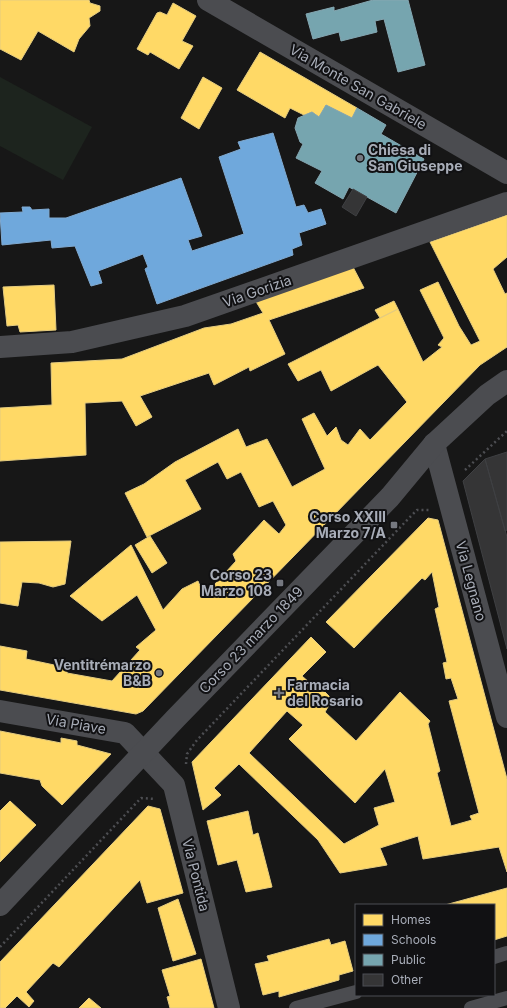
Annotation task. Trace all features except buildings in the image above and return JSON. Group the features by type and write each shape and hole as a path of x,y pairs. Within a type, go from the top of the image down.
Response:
{"street":[{"name":"Via Monte San Gabriele","path":"208,0 507,173"},
{"name":"Via Gorizia","path":"0,347 72,342 185,316 507,203"},
{"name":"Corso 23 marzo 1849","path":"0,905 144,752 390,497 434,444 487,395 507,381"},
{"name":"Via Legnano","path":"434,444 507,717"},
{"name":"Via Piave","path":"0,711 125,733 144,752"},
{"name":"Via Pontida","path":"144,752 174,785 229,1008"}],"lane":[{"path":"495,957 507,953"},
{"path":"296,1008 355,992"},
{"path":"471,1008 507,998"}],"path":[{"path":"463,472 507,431"},
{"path":"186,767 187,754 197,740 417,510 434,510"},
{"path":"0,946 142,798 159,800"}],"shaded area":[{"path":"0,77 92,127 63,180 0,146"}],"place":[{"name":"Chiesa di San Giuseppe","path":"360,158"},
{"name":"Corso XXIII Marzo 7/A","path":"394,525"},
{"name":"Corso 23 Marzo 108","path":"280,583"},
{"name":"Ventitrémarzo B&B","path":"159,673"},
{"name":"Farmacia del Rosario","path":"279,693"}]}
